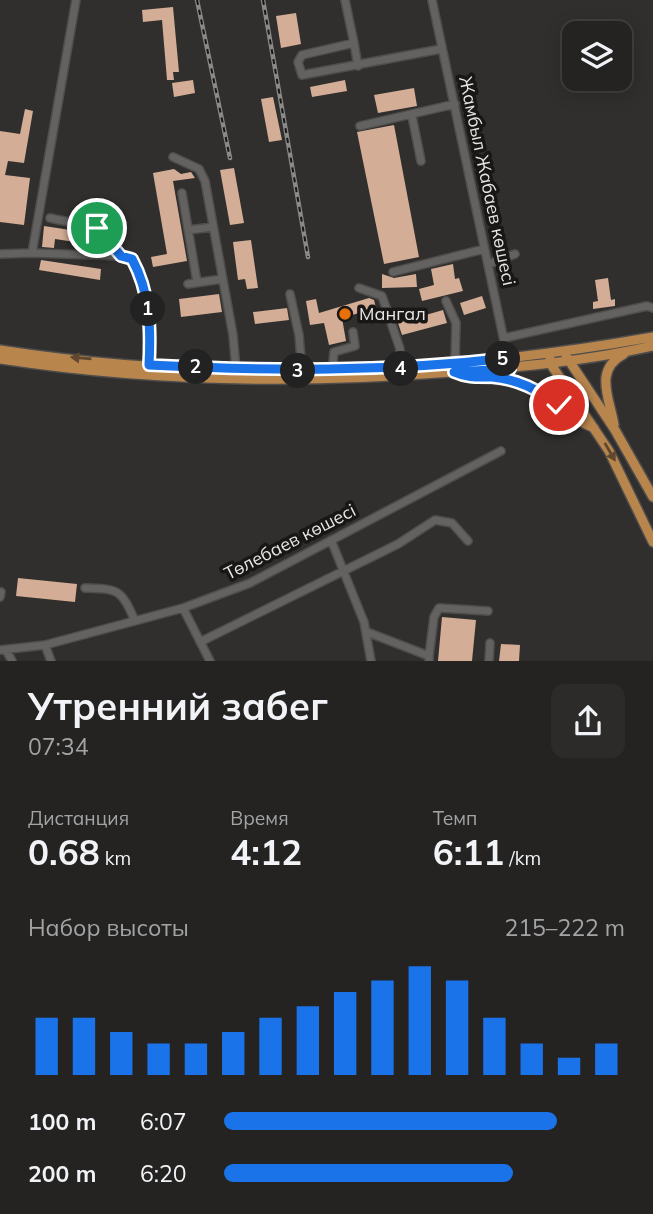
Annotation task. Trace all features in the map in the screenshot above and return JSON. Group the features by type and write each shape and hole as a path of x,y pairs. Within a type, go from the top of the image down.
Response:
{"main road":[{"path":"566,356 653,337"},
{"path":"0,359 135,374 287,379 454,368 509,358 550,358 653,346"},
{"path":"0,350 149,365 302,371 510,369 550,358"},
{"path":"615,430 605,394 606,375 615,360 634,350"},
{"path":"566,356 615,430 653,497"},
{"path":"550,358 609,450 653,542"},
{"path":"454,368 466,378 493,377 528,385 594,428"}],"street":[{"path":"32,253 76,0"},
{"path":"345,0 358,66"},
{"name":"Жамбыл Жабаев көшесі","path":"432,0 510,369"},
{"path":"354,43 302,55 299,57 302,75 441,49"},
{"path":"360,126 455,104"},
{"path":"412,116 421,161"},
{"path":"173,157 202,174 233,335 236,369"},
{"path":"182,193 197,282"},
{"path":"50,218 97,228 121,256"},
{"path":"188,230 213,227"},
{"path":"393,272 484,249"},
{"path":"0,254 121,256 132,259 141,274 151,318 149,365"},
{"path":"489,264 515,254"},
{"path":"188,284 222,279"},
{"path":"359,288 382,296 400,349 399,369"},
{"path":"290,294 299,335 302,371"},
{"path":"446,302 456,323 454,368"},
{"path":"504,338 571,321 653,307"},
{"path":"332,371 334,352 355,346 353,332"},
{"name":"Төлебаев көшесі","path":"3,650 45,645 183,608 250,583 501,451"},
{"path":"200,642 398,544 435,520 452,523 468,541"},
{"path":"331,540 367,632 371,661"},
{"path":"85,588 120,592 135,621"},
{"path":"183,608 210,661"},
{"path":"367,632 429,658 434,617 439,608 488,611"},
{"path":"489,661 490,643"},
{"path":"45,645 51,661"},
{"path":"3,650 12,661"}],"building":[{"path":"173,7 179,72 173,72 174,80 167,80 162,20 143,22 142,10"},
{"path":"296,13 301,44 281,48 276,16"},
{"path":"193,80 195,93 174,97 172,83"},
{"path":"345,80 347,91 312,97 310,87"},
{"path":"414,88 417,106 378,113 374,95"},
{"path":"273,97 282,140 269,142 261,99"},
{"path":"25,109 33,111 24,163 8,161 5,175 30,178 24,225 0,222 0,131 20,134"},
{"path":"394,125 419,257 384,264 357,132"},
{"path":"234,168 244,223 230,225 220,170"},
{"path":"174,169 181,174 191,172 195,178 173,181 187,261 153,267 151,257 167,254 153,173"},
{"path":"44,226 90,233 88,244 55,239 54,248 42,247"},
{"path":"251,240 258,288 247,289 245,279 238,280 233,242"},
{"path":"41,260 101,269 100,280 39,270"},
{"path":"453,264 455,279 459,278 463,291 422,301 419,289 434,285 431,269"},
{"path":"382,274 394,278 416,274 417,287 382,288"},
{"path":"608,278 611,300 615,299 615,306 593,309 593,302 598,301 595,280"},
{"path":"219,294 222,312 181,317 179,299"},
{"path":"482,296 486,308 464,315 460,303"},
{"path":"369,298 374,300 376,308 342,318 346,341 329,345 324,323 310,325 306,301 316,299 319,313"},
{"path":"287,308 289,320 255,324 253,312"},
{"path":"443,310 447,323 402,335 398,323"},
{"path":"18,578 77,584 75,602 16,596"},
{"path":"442,617 476,620 472,661 438,661"},
{"path":"501,644 520,645 519,661 499,661"}],"railway":[{"path":"197,0 230,158"},
{"path":"263,0 308,257"}],"place":[{"name":"Мангал","path":"345,314"}],"route":[{"path":"97,228 121,256 132,259 141,274 151,318 149,365 332,371 399,369 509,358 510,369 454,372 466,378 493,377 528,385 559,405"}]}
